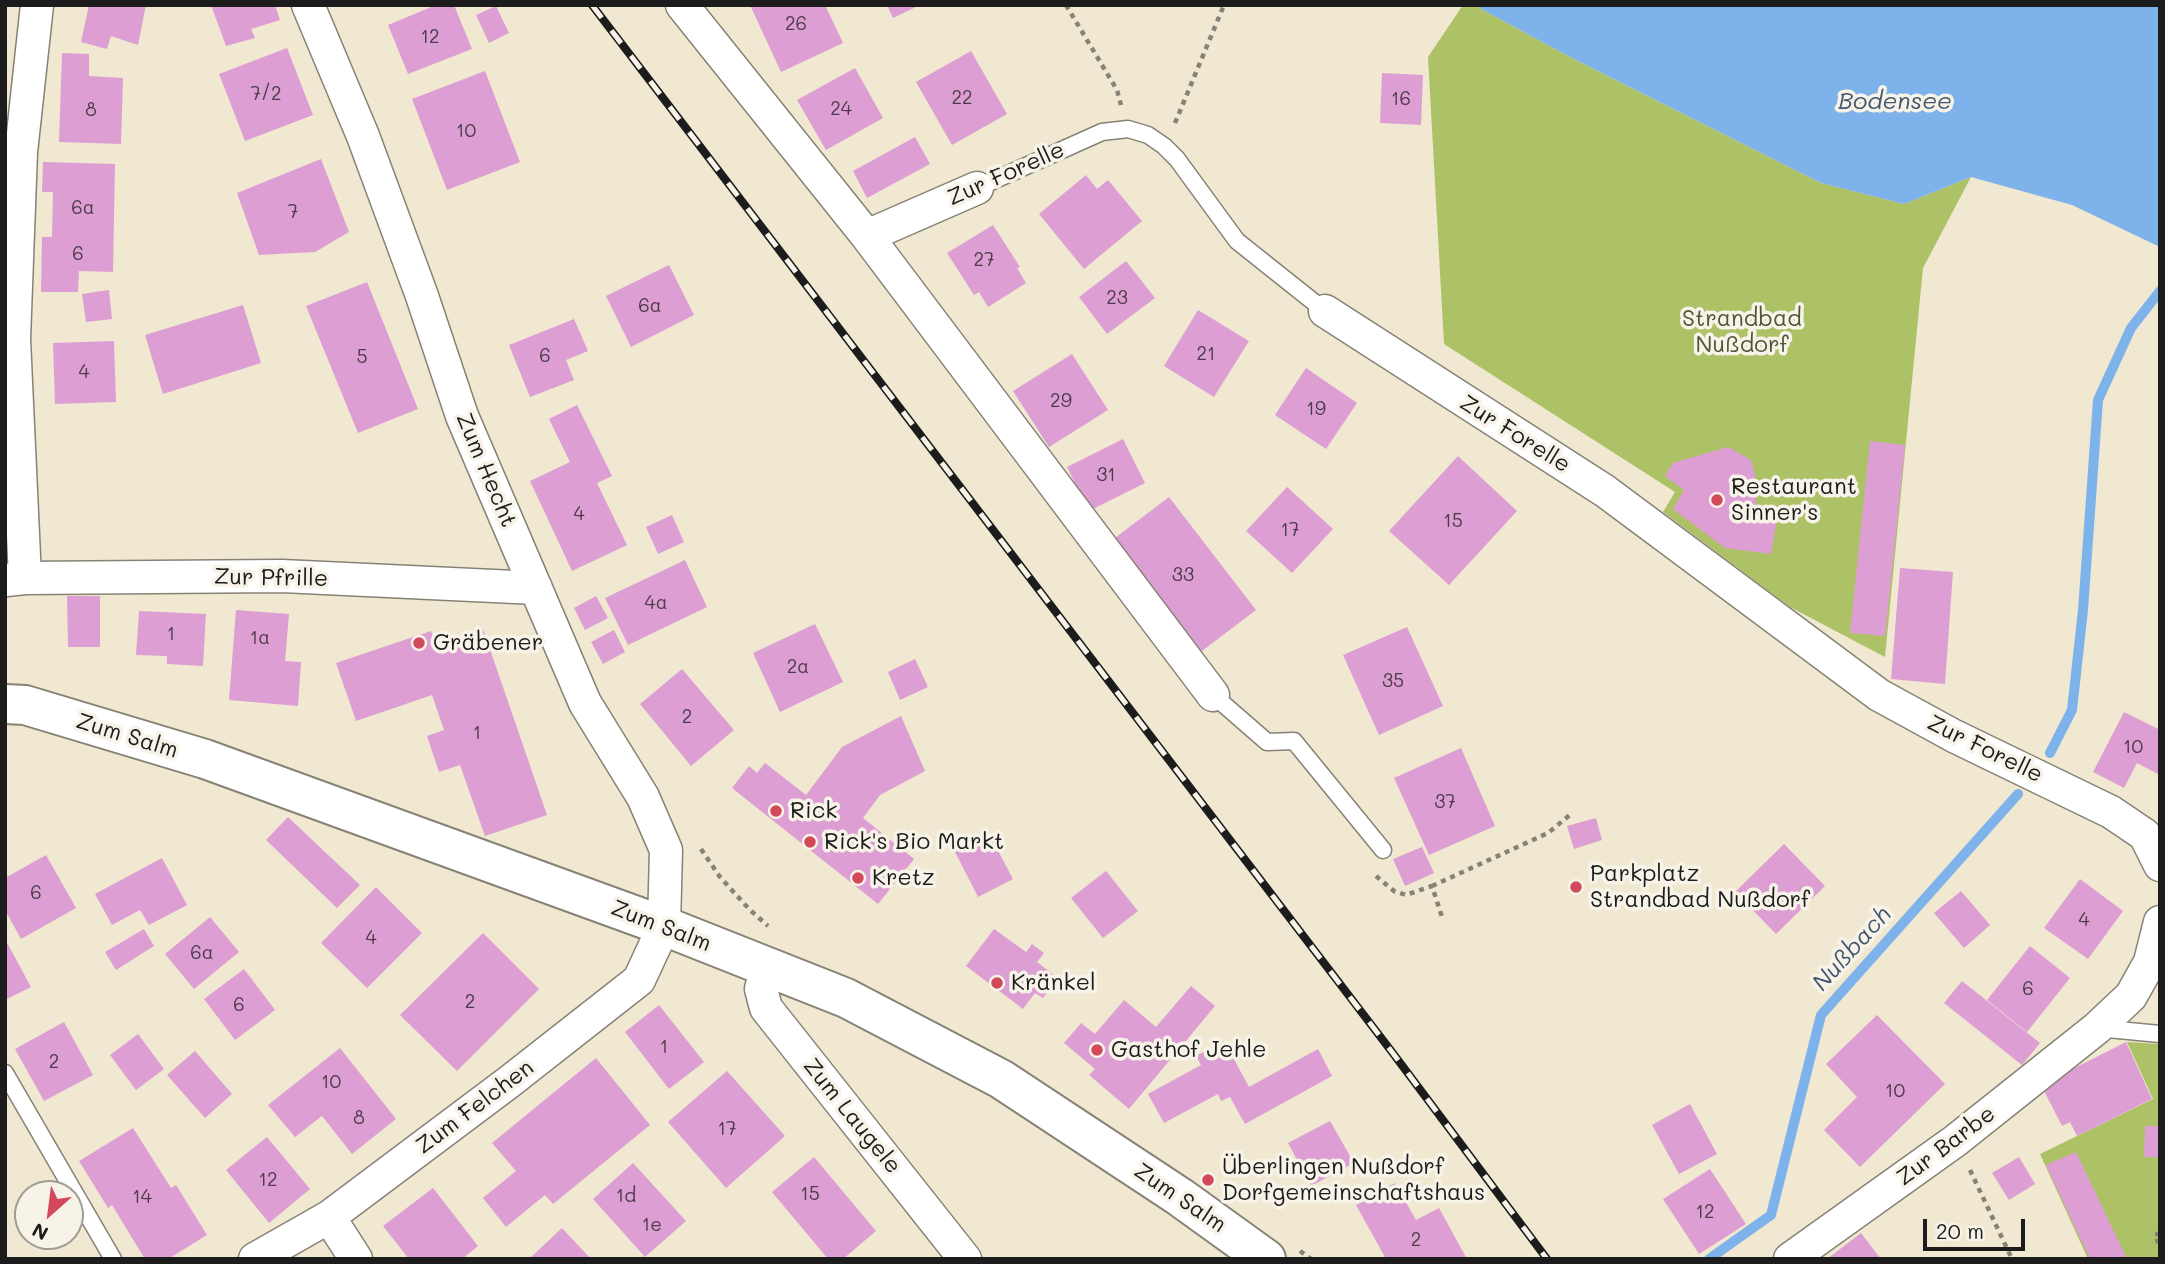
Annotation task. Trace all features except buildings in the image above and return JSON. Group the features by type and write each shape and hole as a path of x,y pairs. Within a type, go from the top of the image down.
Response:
{"street":[{"path":"15,579 14,327 21,152 37,5"},
{"name":"Zum Hecht","path":"308,5 363,136 447,367 462,416 585,702 643,797 666,850 664,926"},
{"path":"682,5 867,236 1213,695"},
{"name":"Zur Forelle","path":"867,236 976,188"},
{"name":"Zur Forelle","path":"1325,311 1605,491 1879,695 2110,812 2145,835 2160,865"},
{"name":"Zur Pfrille","path":"15,579 282,576 536,588"},
{"name":"Zum Salm","path":"5,704 25,705 205,759 664,926 846,998 1001,1079 1180,1197 1266,1259"},
{"name":"Zur Barbe","path":"1792,1258 1955,1141 2097,1028 2131,996 2150,962 2160,922"},
{"name":"Zum Felchen","path":"255,1259 328,1217 509,1082 639,980 664,926"},
{"name":"Zum Laugele","path":"767,966 761,989 766,1008 965,1259"},
{"path":"328,1217 356,1259"}],"lane":[{"name":"Zur Forelle","path":"976,188 1102,132 1128,129 1148,135 1177,159 1237,241 1325,311"},
{"path":"1213,695 1267,742 1294,741 1383,850"},
{"path":"2097,1028 2160,1034"},
{"path":"5,1073 113,1259"}],"path":[{"path":"1066,5 1117,90 1128,129"},
{"path":"1164,146 1224,5"},
{"path":"1432,886 1548,833 1571,814"},
{"path":"698,846 720,877 769,927"},
{"path":"1955,1141 2011,1259"},
{"path":"2160,1234 2155,1234 2160,1248"}],"green space":[{"name":"Strandbad Nußdorf","path":"1463,5 1474,5 1570,57 1821,183 1904,204 1971,177 1923,268 1885,657 1790,607 1663,512 1675,492 1444,344 1428,57"},
{"path":"2127,1042 2160,1044 2160,1259 2088,1259 2040,1154 2153,1099"}],"water":[{"name":"Bodensee","path":"1474,5 2160,5 2160,247 2072,205 1971,177 1904,204 1821,183 1570,57"}],"waterway":[{"name":"Nußbach","path":"2050,753 2072,710 2083,610 2098,400 2131,328 2160,291"},
{"name":"Nußbach","path":"1709,1259 1771,1215 1821,1015 2018,794"}],"railway":[{"path":"592,5 1392,1052 1547,1259"}],"place":[{"name":"Restaurant Sinner's","path":"1717,500"},
{"name":"Gräbener","path":"419,643"},
{"name":"Rick","path":"776,811"},
{"name":"Rick's Bio Markt","path":"810,842"},
{"name":"Kretz","path":"858,878"},
{"name":"Parkplatz Strandbad Nußdorf","path":"1576,887"},
{"name":"Kränkel","path":"997,983"},
{"name":"Gasthof Jehle","path":"1097,1050"},
{"name":"Überlingen Nußdorf Dorfgemeinschaftshaus","path":"1208,1180"}]}
